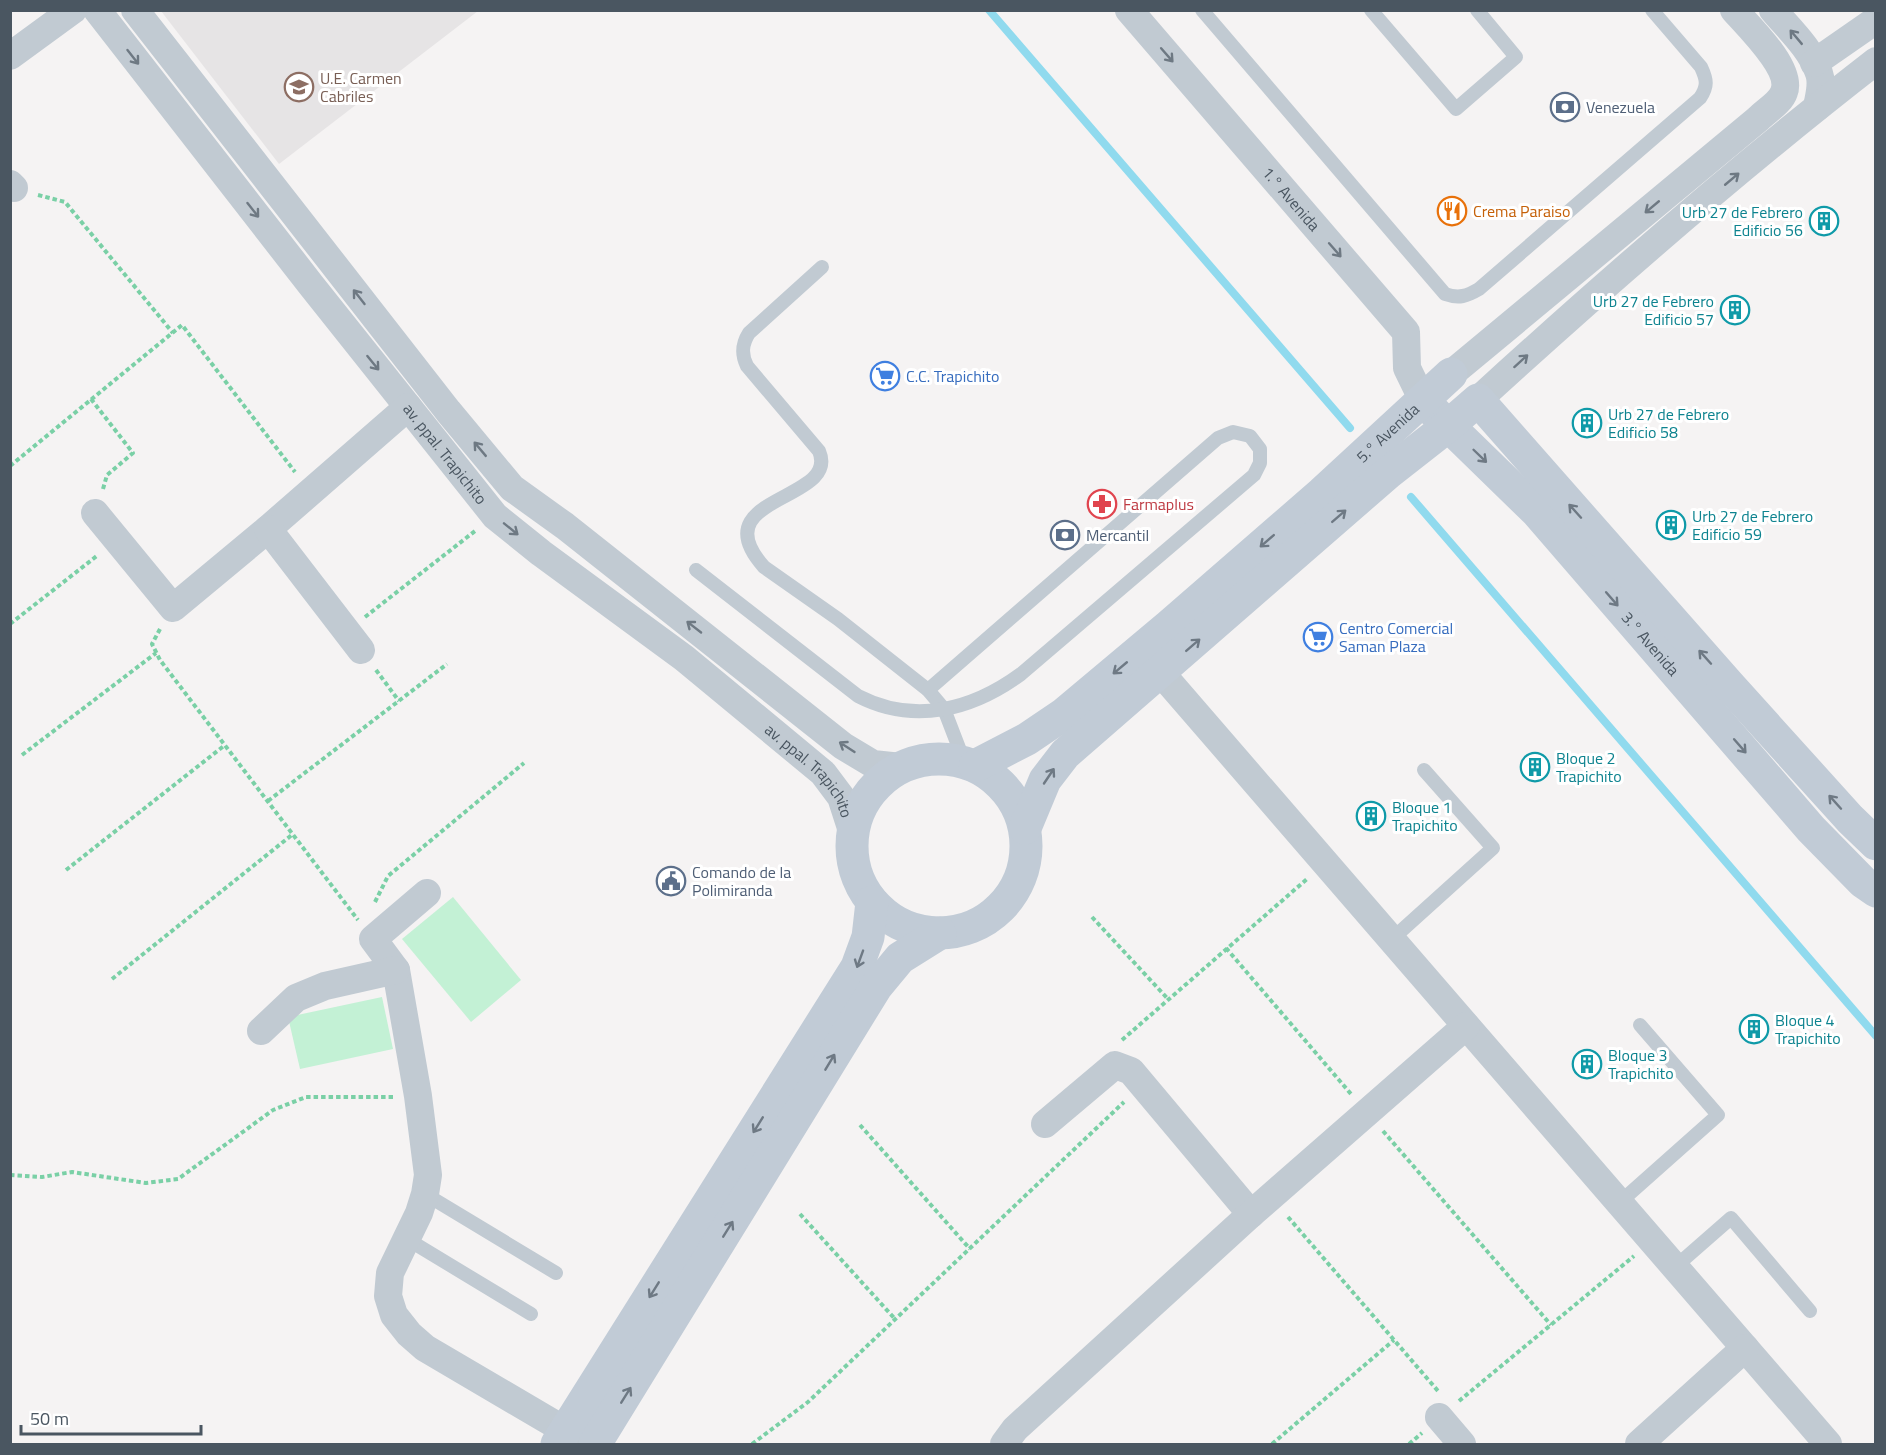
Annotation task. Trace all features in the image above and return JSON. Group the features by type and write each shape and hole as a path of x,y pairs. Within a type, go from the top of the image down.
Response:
{"street":[{"path":"10,56 73,10"},
{"name":"av. ppal. Trapichito","path":"97,10 495,516 541,554 684,658 824,773 841,797 852,831"},
{"name":"av. ppal. Trapichito","path":"135,10 448,411 512,488 593,548 843,746 873,764 901,767"},
{"name":"1.° Avenida","path":"1129,10 1406,332 1407,368 1423,400"},
{"name":"5.° Avenida","path":"969,764 1027,739 1065,714 1304,509 1451,374 1784,95 1786,83 1778,63 1734,10"},
{"path":"1773,10 1809,53 1814,63 1819,74 1821,88 1817,106"},
{"path":"1814,63 1875,20"},
{"path":"1478,400 1663,237 1817,106 1875,61"},
{"name":"3.° Avenida","path":"1423,400 1537,512 1811,829 1863,882 1875,891"},
{"name":"5.° Avenida","path":"1025,828 1045,780 1065,754 1161,673 1373,486 1478,400"},
{"name":"3.° Avenida","path":"1478,400 1729,685 1875,844"},
{"path":"95,513 173,608 408,407"},
{"path":"426,429 448,411"},
{"path":"268,529 354,641"},
{"path":"1161,673 1828,1444"},
{"path":"940,758 969,764 993,777 1008,792 1018,809 1025,828 1026,850 1022,873 1013,892 1000,909 982,922 961,931 939,933 914,930 891,919 872,902 859,881 852,856 852,831 860,807 874,786 901,767 915,761 940,758"},
{"path":"428,893 368,932 396,970 418,1096 428,1175 426,1194 420,1213 390,1273 388,1296 394,1316 425,1348 570,1440 857,967 868,937 872,902"},
{"path":"595,1444 876,987 900,958 939,933"},
{"path":"261,1031 296,998 326,986 396,970"},
{"path":"1004,1444 1015,1429 1261,1205 1466,1026"},
{"path":"1045,1124 1115,1065 1131,1071 1142,1085 1261,1205"},
{"path":"1639,1444 1745,1348"},
{"path":"1445,1412 1462,1444"}],"lane":[{"path":"1202,10 1445,294 1454,297 1465,297 1479,289 1700,98 1706,89 1706,78 1701,67 1652,10"},
{"path":"1371,10 1456,109 1516,57 1478,10"},
{"path":"822,267 749,333 743,345 747,366 819,451 822,465 814,478 753,518 746,537 756,558 770,572 838,619 928,690 944,709 969,764"},
{"path":"696,570 858,696 890,710 908,712 944,709 970,703 990,694 1020,674 1254,476 1260,463 1260,449 1250,436 1233,432 1218,438 928,690"},
{"path":"1391,940 1492,848 1424,770"},
{"path":"1619,1203 1718,1115 1640,1025"},
{"path":"426,1194 556,1273"},
{"path":"1675,1267 1731,1218 1810,1311"},
{"path":"407,1239 531,1314"}],"path":[{"path":"12,186 65,202 173,333"},
{"path":"10,466 182,325 311,491"},
{"path":"92,399 133,453 107,476 95,513"},
{"path":"399,700 354,641 495,516"},
{"path":"10,624 117,540"},
{"path":"173,608 152,644 156,653 368,932"},
{"path":"22,755 156,653"},
{"path":"268,801 447,664"},
{"path":"66,870 225,745"},
{"path":"368,932 387,876 524,763"},
{"path":"112,979 293,834"},
{"path":"1115,1065 1114,1047 1326,863"},
{"path":"1092,917 1168,999"},
{"path":"1226,948 1551,1325"},
{"path":"752,1444 807,1402 1142,1085"},
{"path":"10,1175 42,1177 72,1172 146,1183 178,1179 273,1110 306,1097 418,1096"},
{"path":"860,1125 970,1249"},
{"path":"1261,1205 1394,1340 1445,1412 1652,1241"},
{"path":"800,1214 895,1319"},
{"path":"1272,1444 1394,1340"}],"shaded area":[{"name":"U.E. Carmen Cabriles","path":"161,11 478,11 279,164"}],"green space":[{"path":"453,897 521,980 471,1022 402,939"},
{"path":"382,997 393,1049 300,1069 288,1017"}],"waterway":[{"path":"989,10 1350,428"},
{"path":"1411,497 1876,1036"}],"place":[{"name":"U.E. Carmen Cabriles","path":"299,87"},
{"name":"Venezuela","path":"1565,107"},
{"name":"Crema Paraiso","path":"1452,211"},
{"name":"Urb 27 de Febrero Edificio 56","path":"1824,221"},
{"name":"Urb 27 de Febrero Edificio 57","path":"1735,310"},
{"name":"C.C. Trapichito","path":"885,376"},
{"name":"Urb 27 de Febrero Edificio 58","path":"1587,423"},
{"name":"Farmaplus","path":"1102,504"},
{"name":"Urb 27 de Febrero Edificio 59","path":"1671,525"},
{"name":"Mercantil","path":"1065,535"},
{"name":"Centro Comercial Saman Plaza","path":"1318,637"},
{"name":"Bloque 2 Trapichito","path":"1535,767"},
{"name":"Bloque 1 Trapichito","path":"1371,816"},
{"name":"Comando de la Polimiranda","path":"671,881"},
{"name":"Bloque 4 Trapichito","path":"1754,1029"},
{"name":"Bloque 3 Trapichito","path":"1587,1064"}]}
